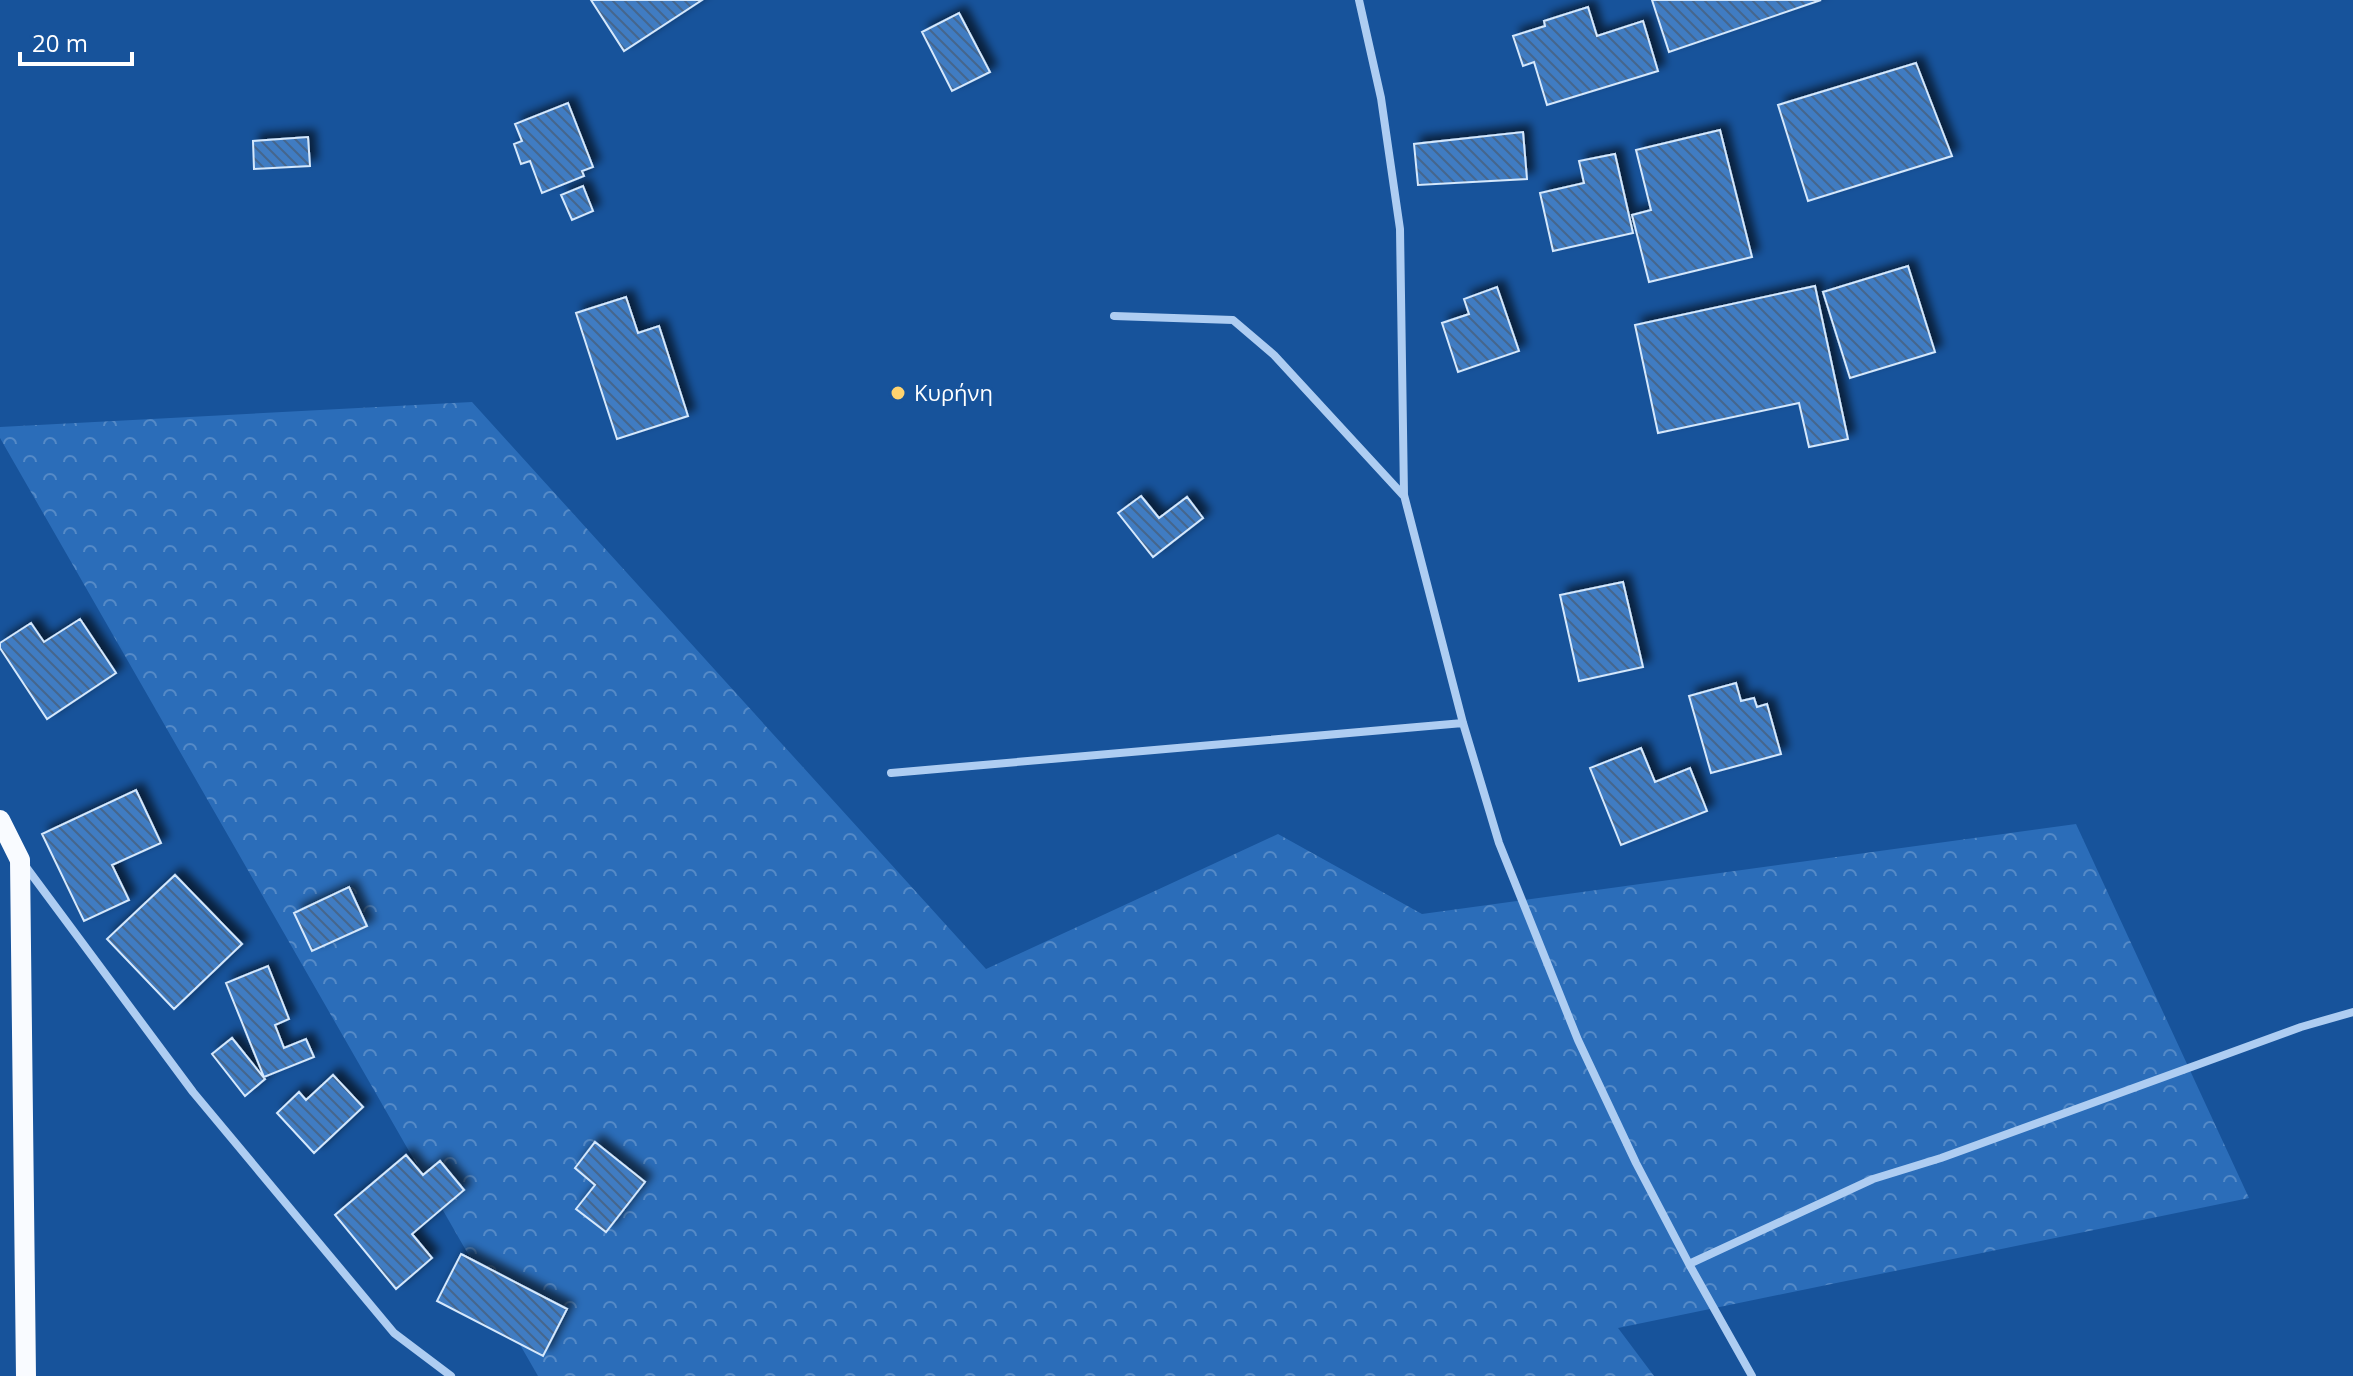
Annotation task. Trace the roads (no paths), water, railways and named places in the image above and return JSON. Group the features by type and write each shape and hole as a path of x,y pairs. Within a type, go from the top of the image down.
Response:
{"main road":[{"path":"0,820 20,860 26,1376"}],"street":[{"path":"1359,0 1381,98 1400,229 1404,495 1463,723 1499,843 1591,1067 1689,1264 1752,1376"},
{"path":"1114,316 1233,320 1274,355 1404,495"},
{"path":"891,773 1463,723"},
{"path":"20,860 193,1092 394,1333 451,1376"},
{"path":"1689,1264 1873,1179 1941,1158 2301,1027 2353,1012"}],"place":[{"name":"Κυρήνη","path":"898,393"}]}
